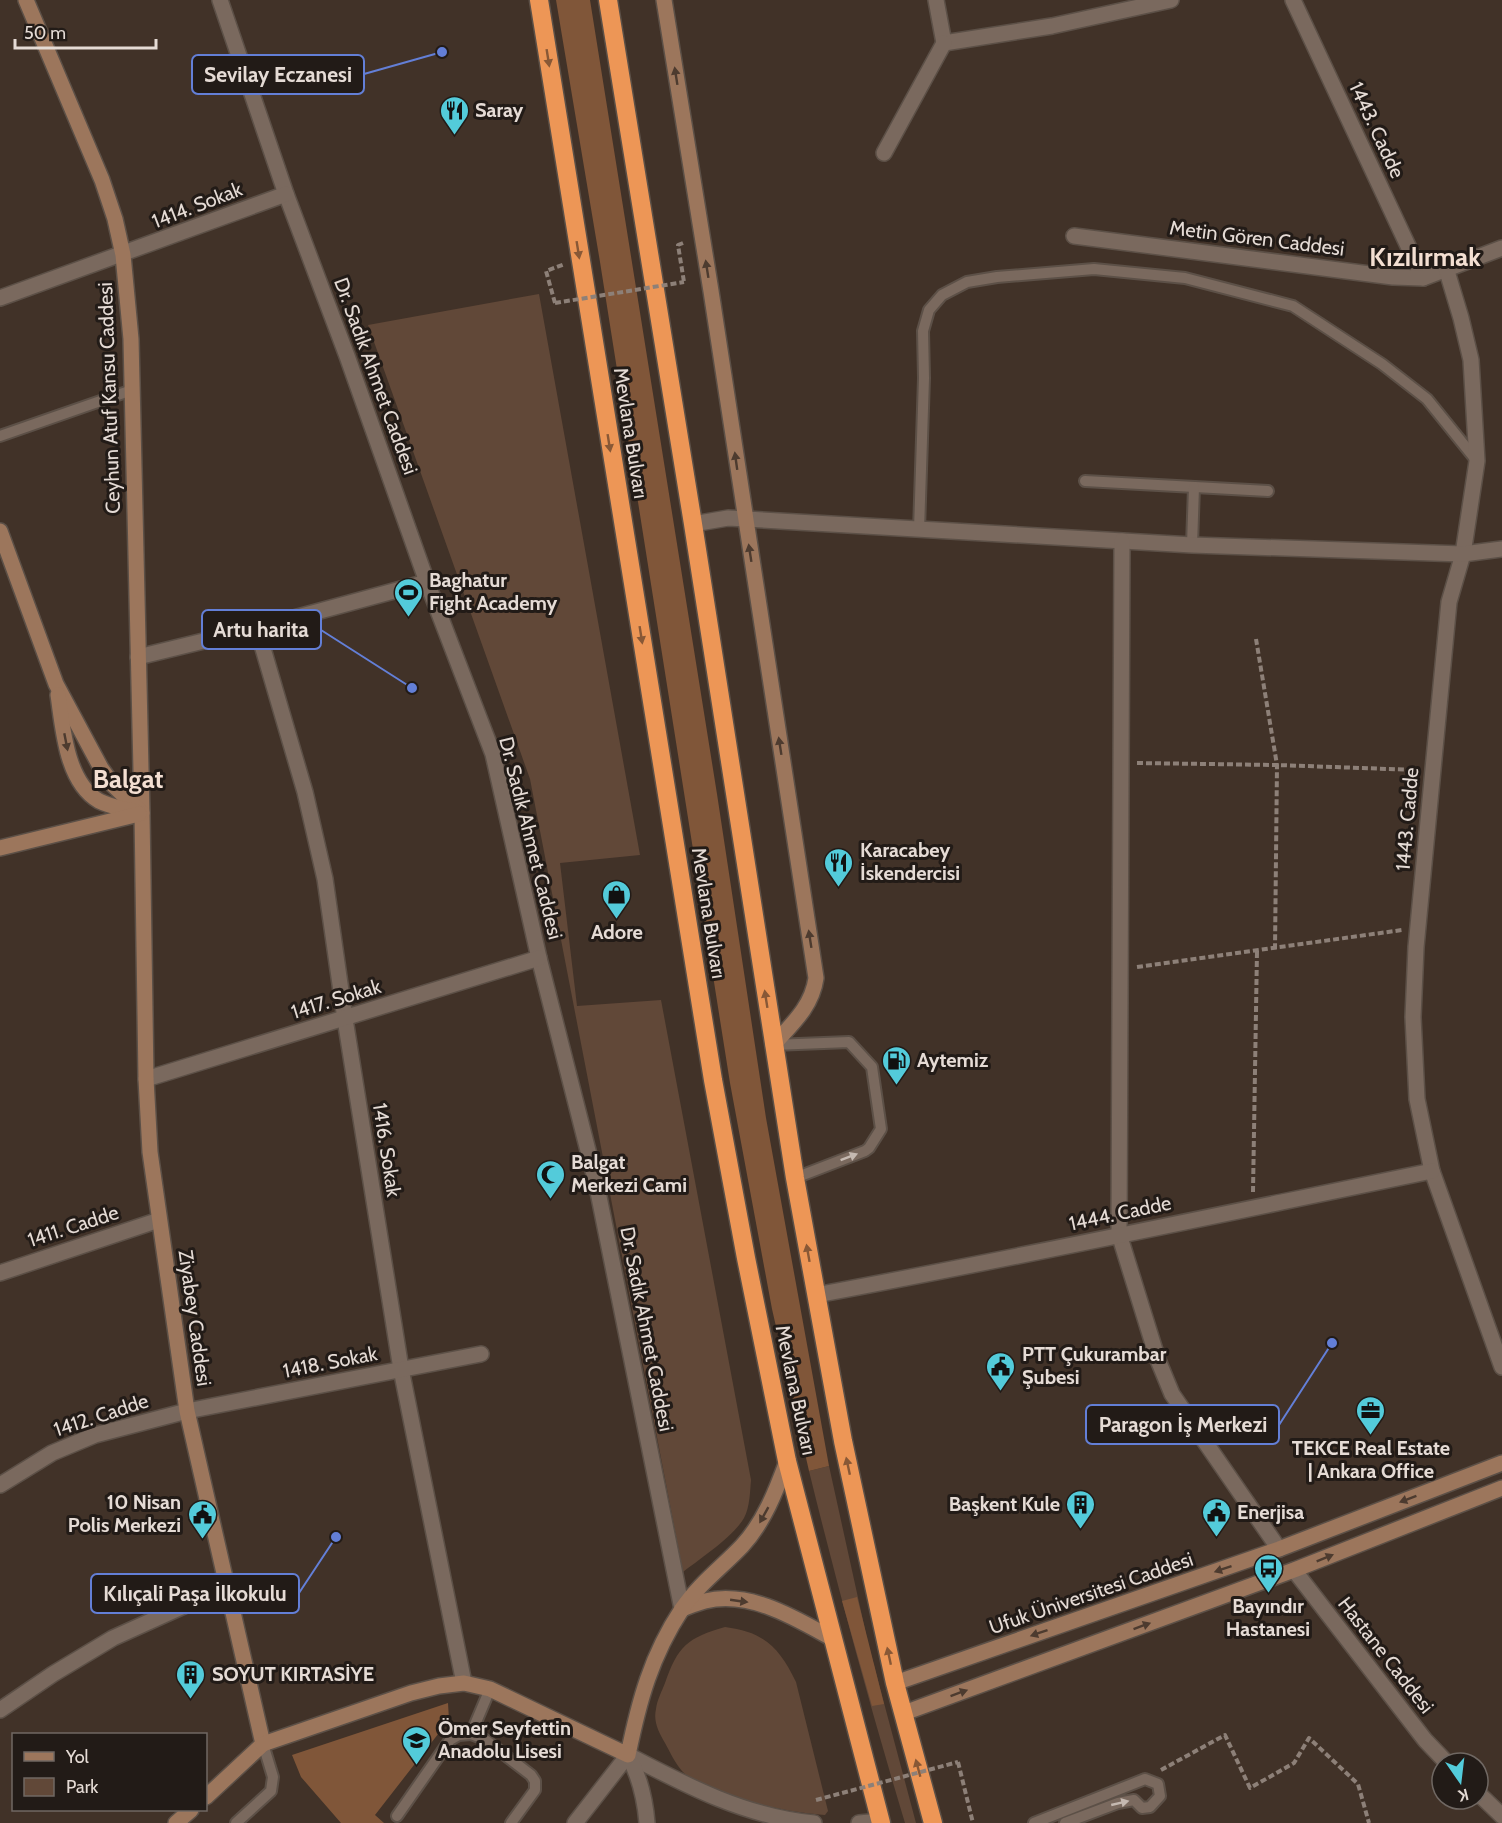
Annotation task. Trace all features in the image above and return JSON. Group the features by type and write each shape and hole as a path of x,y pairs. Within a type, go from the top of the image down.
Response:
{"highway":[{"name":"Mevlana Bulvarı","path":"539,0 713,1080 746,1258 787,1461 881,1822"},
{"name":"Mevlana Bulvarı","path":"608,0 795,1178 843,1441 895,1683 933,1823"}],"main road":[{"name":"Ceyhun Atuf Kansu Caddesi","path":"26,0 102,180 115,219 123,255 131,339 142,813"},
{"path":"664,0 816,978 814,990 803,1013 773,1045"},
{"path":"0,531 56,684 101,768 113,785 142,813"},
{"path":"56,684 70,761 84,787 99,800 142,813"},
{"path":"0,848 142,813"},
{"name":"Ziyabey Caddesi","path":"142,813 146,1078 150,1152 187,1411 263,1744"},
{"path":"207,1796 263,1744 411,1693 464,1683 490,1689 628,1755 639,1704 652,1664 682,1609 754,1532 776,1491 787,1461"},
{"name":"Ufuk Üniversitesi Caddesi","path":"895,1683 1279,1549 1502,1463"},
{"path":"904,1713 1294,1570 1502,1488"},
{"path":"1279,1549 1294,1570"},
{"path":"682,1609 705,1601 729,1599 750,1602 795,1618 833,1639"},
{"path":"176,1823 189,1811"}],"street":[{"name":"Dr. Sadık Ahmet Caddesi","path":"220,0 286,194 347,356 427,582 493,754 539,958 596,1182 682,1609"},
{"path":"884,153 944,43 936,0"},
{"path":"944,43 1052,26 1171,0"},
{"name":"1443. Cadde","path":"1293,0 1423,278"},
{"name":"1414. Sokak","path":"0,298 286,194"},
{"name":"Metin Gören Caddesi","path":"1074,236 1393,277 1423,278 1502,249"},
{"name":"1443. Cadde","path":"1446,268 1471,360 1478,461 1463,554 1449,602 1418,928 1413,1017 1417,1087 1432,1171 1502,1367"},
{"path":"693,524 728,518 1192,545 1463,554 1502,549"},
{"path":"1122,541 1119,1234 1158,1360 1172,1394 1279,1549"},
{"path":"138,657 257,628 427,582"},
{"name":"1416. Sokak","path":"257,628 305,792 326,879 345,1019 401,1369 464,1683"},
{"name":"1417. Sokak","path":"146,1078 539,958"},
{"name":"1444. Cadde","path":"816,1295 991,1263 1119,1234 1432,1171"},
{"name":"1411. Cadde","path":"0,1273 159,1220"},
{"name":"1418. Sokak","path":"187,1411 481,1354"},
{"name":"1412. Cadde","path":"0,1485 52,1453 84,1440 187,1411"},
{"name":"Hastane Caddesi","path":"1294,1570 1421,1735 1436,1751"},
{"path":"0,1710 53,1674 113,1638 226,1587"},
{"path":"575,1823 628,1755"},
{"path":"628,1755 639,1774 647,1823"},
{"path":"628,1755 688,1786 741,1807 785,1820 814,1823"},
{"path":"1502,1794 1490,1804 1502,1816"},
{"path":"859,1823 881,1822"}],"lane":[{"path":"919,530 924,378 923,331 929,310 942,295 967,282 997,277 1105,270 1185,278 1293,306 1382,364 1427,399 1478,461"},
{"path":"0,436 132,390"},
{"path":"1085,481 1268,491"},
{"path":"1192,545 1194,488"},
{"path":"773,1045 849,1042 872,1066 881,1129 869,1148 795,1178"},
{"path":"471,1734 490,1689"},
{"path":"397,1816 450,1740 459,1735 471,1734 484,1739 531,1775 535,1781 535,1790 512,1823"},
{"path":"236,1823 271,1791 273,1777 263,1744"},
{"path":"1034,1823 1145,1779 1158,1784 1160,1796 1150,1807 1142,1808 1134,1800 1118,1803 1065,1823"}],"path":[{"path":"546,270 555,303 684,282 678,245 683,243"},
{"path":"1256,639 1277,765 1275,949"},
{"path":"1120,763 1277,765 1433,771"},
{"path":"1144,967 1418,928"},
{"path":"1252,1208 1257,951"},
{"path":"1145,1779 1225,1735 1250,1788 1294,1763 1309,1738 1358,1784 1369,1823"},
{"path":"816,1800 958,1762 974,1823"}],"green space":[{"path":"539,294 640,855 560,863 577,1006 661,1000 751,1480 747,1509 739,1525 716,1547 683,1572 530,779 368,325"},
{"path":"829,1466 868,1643 916,1823 905,1823 855,1648 809,1471"},
{"path":"725,1627 739,1629 760,1637 769,1643 790,1670 796,1682 828,1811 825,1815 771,1807 709,1789 682,1771 663,1739 657,1727 655,1714 658,1699 675,1660 686,1645 693,1640"}],"shaded area":[{"path":"556,0 590,0 717,794 766,1118 829,1466 809,1471 772,1309 730,1083 600,262"},
{"path":"857,1597 884,1704 872,1706 842,1601"},
{"path":"448,1703 449,1720 375,1815 384,1823 341,1823 301,1777 292,1755"}],"place":[{"name":"Sevilay Eczanesi","path":"442,52"},
{"name":"Saray","path":"454,136"},
{"name":"Baghatur Fight Academy","path":"408,618"},
{"name":"Artu harita","path":"412,688"},
{"name":"Karacabey İskendercisi","path":"839,888"},
{"name":"Adore","path":"617,920"},
{"name":"Aytemiz","path":"896,1086"},
{"name":"Balgat Merkezi Cami","path":"550,1200"},
{"name":"Paragon İş Merkezi","path":"1332,1343"},
{"name":"PTT Çukurambar Şubesi","path":"1001,1392"},
{"name":"TEKCE Real Estate | Ankara Office","path":"1371,1436"},
{"name":"Başkent Kule","path":"1081,1530"},
{"name":"Kılıçali Paşa İlkokulu","path":"336,1537"},
{"name":"Enerjisa","path":"1216,1538"},
{"name":"10 Nisan Polis Merkezi","path":"202,1540"},
{"name":"Bayındır Hastanesi","path":"1268,1594"},
{"name":"SOYUT KIRTASİYE","path":"191,1700"},
{"name":"Ömer Seyfettin Anadolu Lisesi","path":"417,1766"}],"district":[{"name":"Kızılırmak","path":"1425,257"},
{"name":"Balgat","path":"128,779"}]}
